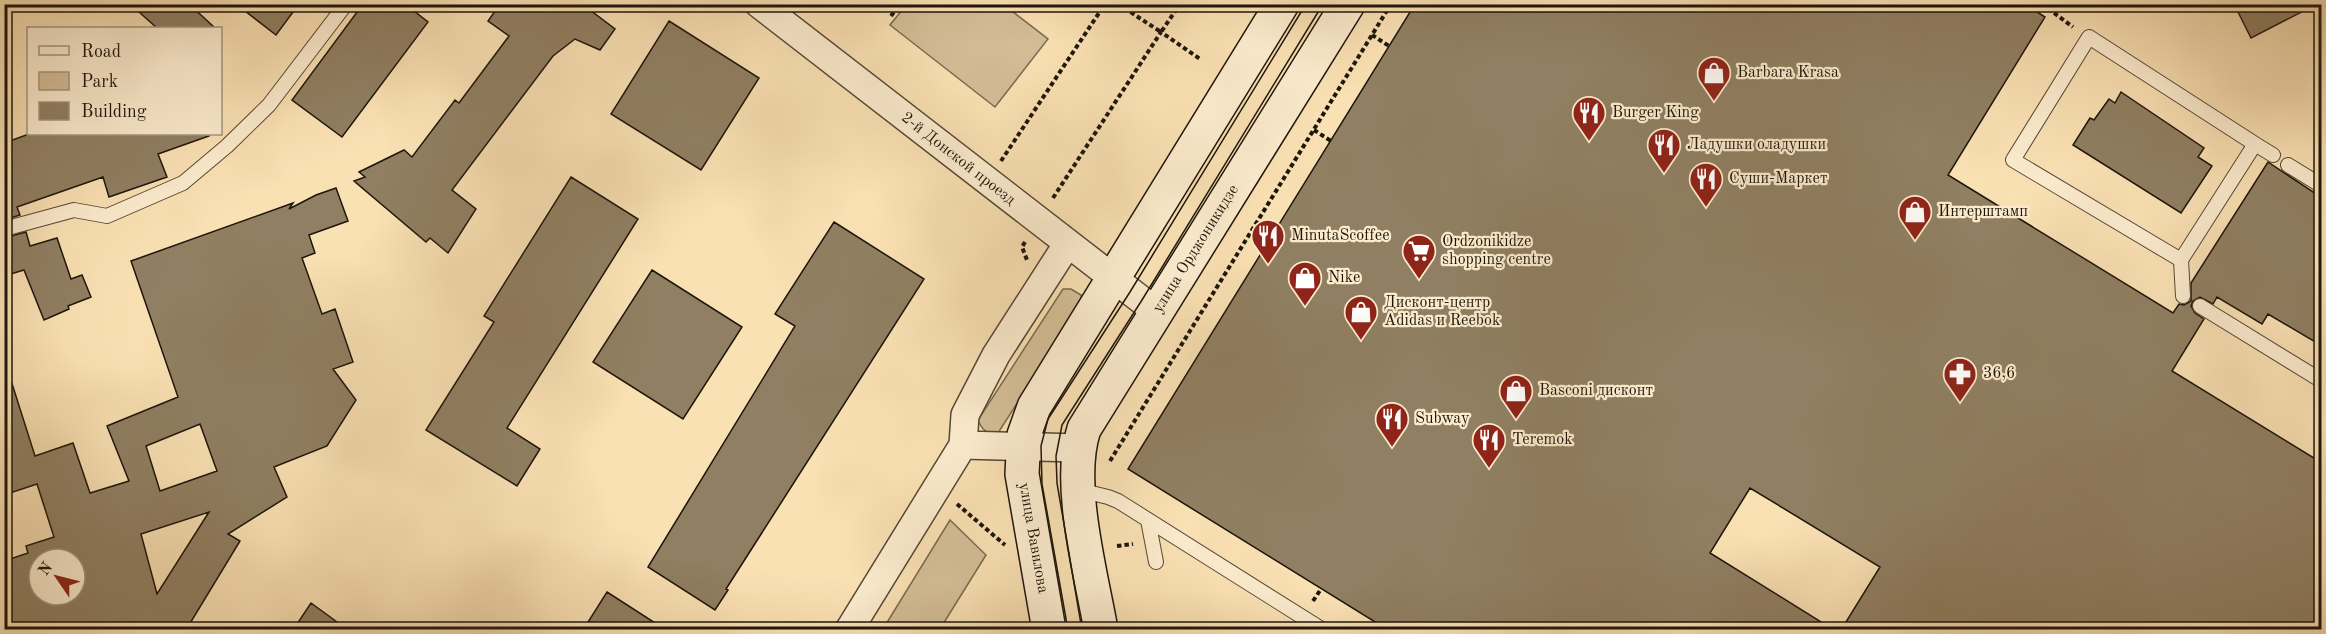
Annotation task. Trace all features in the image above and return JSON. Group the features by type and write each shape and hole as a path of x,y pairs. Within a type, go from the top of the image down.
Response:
{"main road":[{"path":"1022,447 1034,407 1282,4"},
{"name":"улица Орджоникидзе","path":"1079,448 1084,429 1348,4"},
{"name":"улица Вавилова","path":"1022,447 1022,474 1049,630"},
{"path":"1079,448 1079,490 1101,630"}],"street":[{"name":"2-й Донской проезд","path":"759,4 1157,312"},
{"path":"849,630 963,445 965,416 996,355 1068,243"},
{"path":"963,445 1079,448"}],"lane":[{"path":"4,228 74,210 107,216 183,183 227,146 269,105 346,4"},
{"path":"2181,260 2013,160 2089,37 2273,155"},
{"path":"2183,296 2181,260 2255,144"},
{"path":"2289,165 2322,186"},
{"path":"2200,306 2322,381"},
{"path":"1079,490 1108,496 1323,630"},
{"path":"1148,520 1156,561"}],"path":[{"path":"891,16 900,4"},
{"path":"1118,4 1200,59"},
{"path":"1052,200 1180,4"},
{"path":"1110,467 1110,458 1391,4"},
{"path":"2042,4 2089,37"},
{"path":"1001,162 1104,5"},
{"path":"1372,35 1389,46"},
{"path":"1314,130 1331,141"},
{"path":"1252,228 1270,239"},
{"path":"951,510 958,503 1011,551"},
{"path":"1312,604 1321,589"}],"green space":[{"path":"907,4 1004,5 1048,39 995,107 890,25"},
{"path":"1063,289 1071,289 1081,295 1082,302 998,433 987,432 978,420"},
{"path":"950,520 986,555 940,629 883,629"}],"building":[{"path":"130,4 189,4 214,27 156,27"},
{"path":"236,4 299,4 276,35"},
{"path":"363,4 405,4 428,22 342,137 292,100"},
{"path":"500,4 582,4 615,29 600,50 575,39 553,56 452,190 476,209 448,253 430,238 426,242 354,181 365,177 359,172 404,150 412,157 455,100 459,103 509,36 488,21"},
{"path":"1415,4 2025,4 2045,17 1948,175 2173,313 2179,304 2184,305 2191,301 2191,283 2268,162 2322,198 2322,346 2268,314 2262,324 2217,297 2213,304 2200,297 2193,301 2191,306 2195,313 2204,319 2172,371 2322,463 2322,630 1841,630 1880,567 1750,488 1710,553 1834,630 1388,630 1128,469"},
{"path":"2234,4 2317,4 2251,38"},
{"path":"669,21 759,78 701,170 611,114"},
{"path":"2121,92 2204,148 2198,157 2212,166 2181,213 2073,145 2090,118 2094,120 2109,99 2115,103"},
{"path":"27,135 209,135 158,154 167,177 109,197 103,177 17,207 20,215 4,220 4,143"},
{"path":"571,177 638,219 507,428 540,449 517,486 426,430 494,322 484,316"},
{"path":"336,188 348,221 309,235 315,253 302,258 322,314 335,309 353,362 333,369 356,400 327,446 274,467 287,497 228,534 240,541 186,630 4,630 4,561 27,553 27,607 87,607 87,547 27,547 27,550 26,546 54,537 37,484 4,495 4,375 9,374 35,456 73,443 90,493 129,481 107,426 178,397 131,261 293,203 289,209","holes":["200,424 217,471 160,491 146,446","209,512 157,594 141,534"]},
{"path":"834,222 924,279 726,589 728,590 715,610 648,567 795,326 775,314"},
{"path":"26,232 30,246 57,238 71,279 82,275 91,297 68,306 69,309 44,320 24,270 4,276 4,238"},
{"path":"652,270 742,327 683,419 593,362"},
{"path":"607,592 666,630 583,630"},
{"path":"311,603 348,630 293,630"}],"tram line":[{"path":"1068,630 1042,484 1041,446 1048,419 1130,292 1306,4"},
{"path":"1082,630 1057,483 1056,456 1062,425 1142,300 1323,4"}],"place":[{"name":"Barbara Krasa","path":"1714,102"},
{"name":"Burger King","path":"1589,142"},
{"name":"Ладушки оладушки","path":"1664,174"},
{"name":"Суши-Маркет","path":"1706,208"},
{"name":"Интерштамп","path":"1915,241"},
{"name":"MinutaScoffee","path":"1268,265"},
{"name":"Ordzonikidze shopping centre","path":"1419,280"},
{"name":"Nike","path":"1305,307"},
{"name":"Дисконт-центр Adidas и Reebok","path":"1361,341"},
{"name":"36,6","path":"1960,403"},
{"name":"Basconi дисконт","path":"1516,420"},
{"name":"Subway","path":"1392,448"},
{"name":"Teremok","path":"1489,469"}]}
